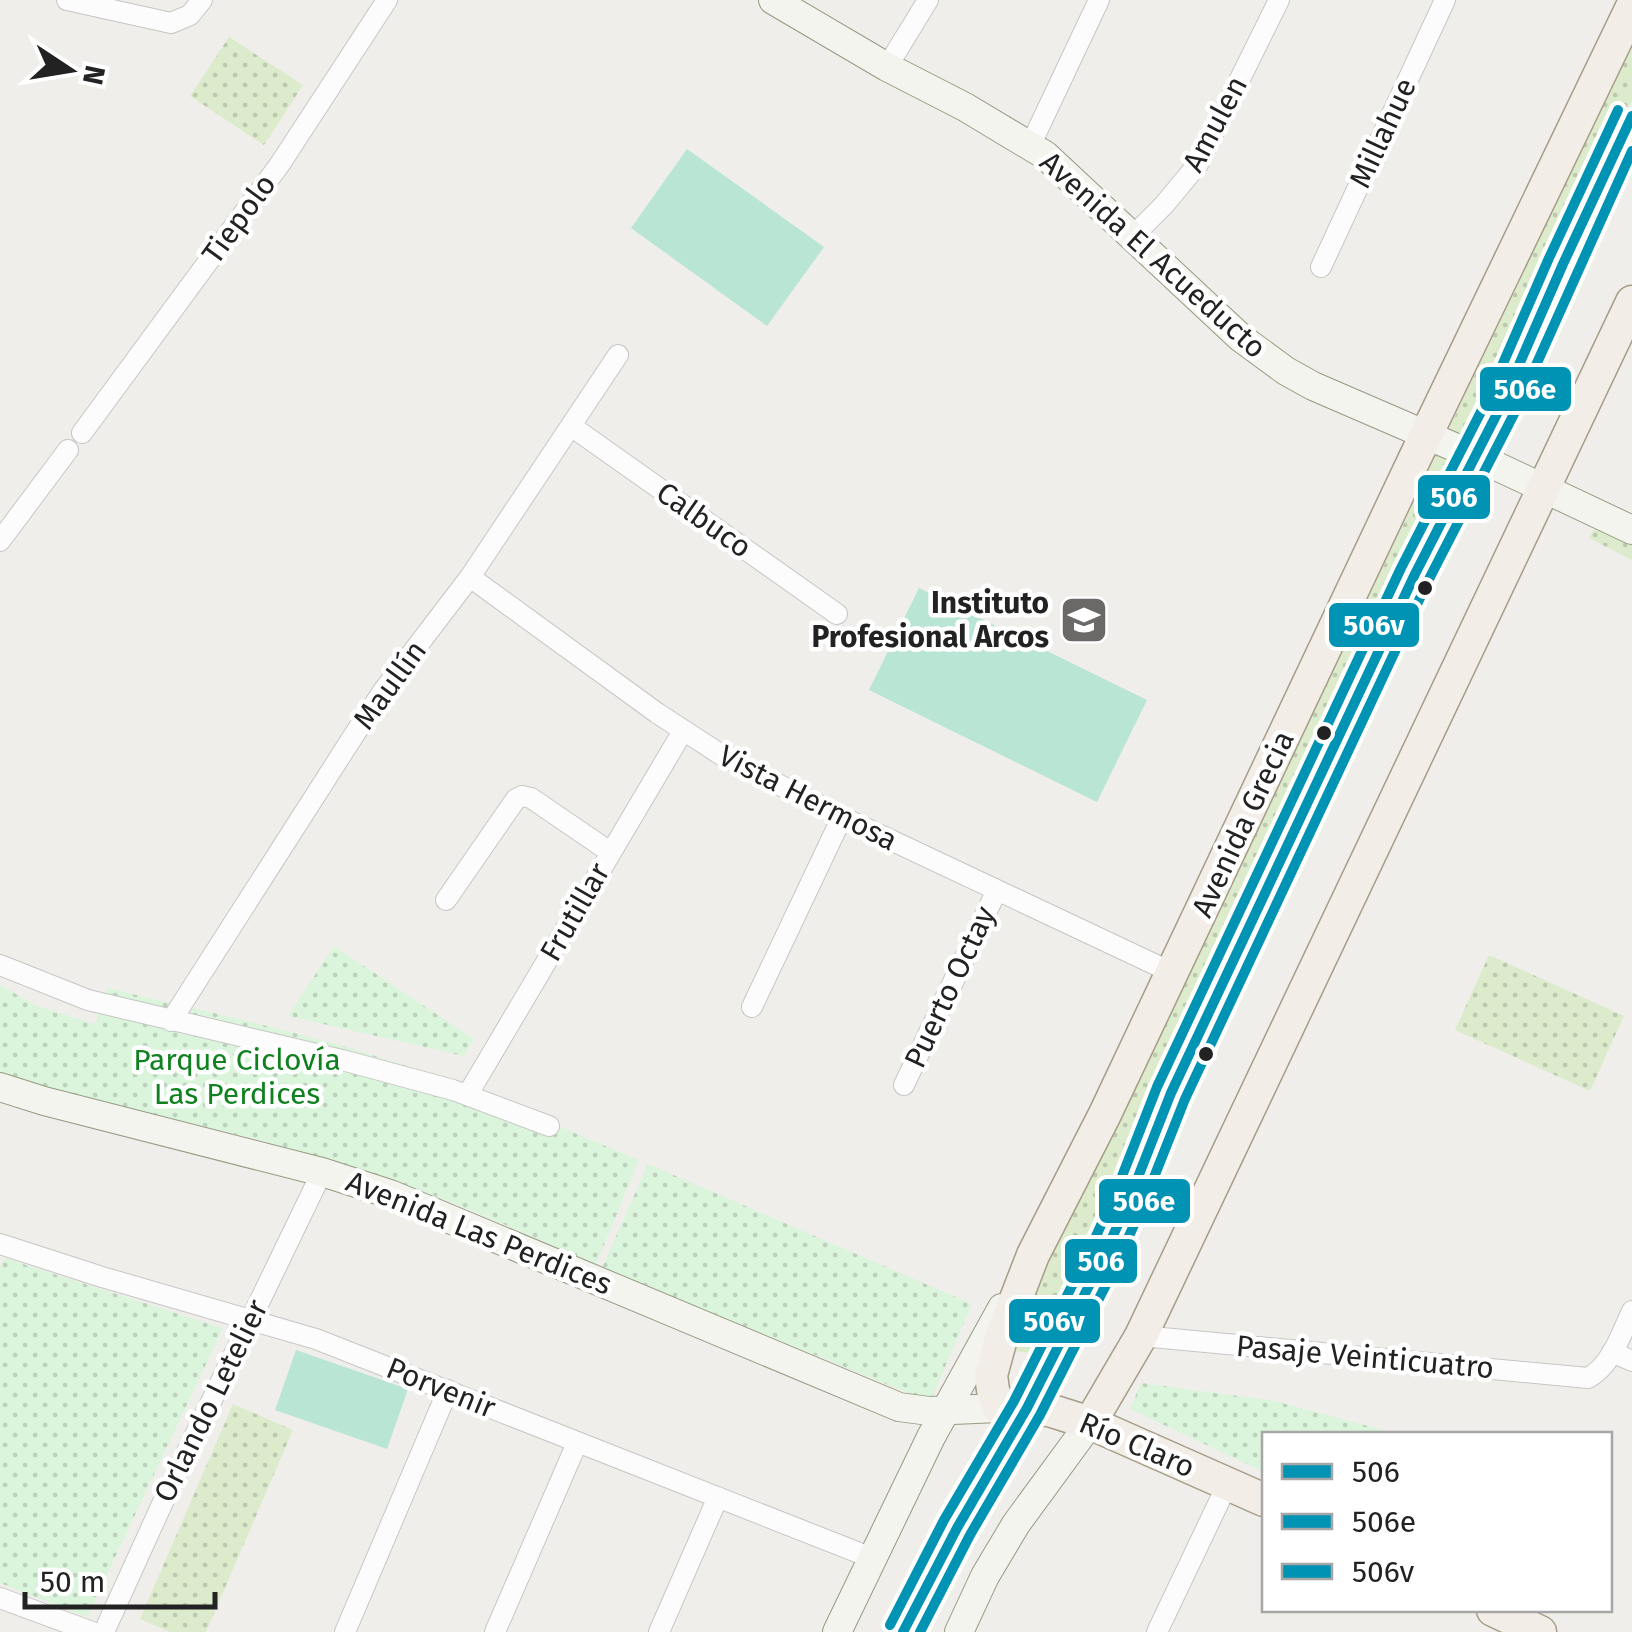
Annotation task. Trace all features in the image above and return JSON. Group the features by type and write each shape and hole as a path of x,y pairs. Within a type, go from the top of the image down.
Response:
{"main road":[{"name":"Avenida Grecia","path":"1032,1255 1106,1114 1632,7"},
{"path":"1090,1423 1141,1336 1632,302"},
{"path":"999,1408 991,1374 1032,1255"},
{"name":"Río Claro","path":"999,1408 1048,1410 1090,1423 1262,1499"},
{"path":"1497,1612 1540,1632"}],"street":[{"path":"67,0 171,24 190,15 202,0"},
{"name":"Tiepolo","path":"82,432 280,164 387,0"},
{"name":"Avenida El Acueducto","path":"773,0 1045,155 1241,338 1286,371 1632,530"},
{"path":"887,67 928,0"},
{"path":"1030,146 1099,0"},
{"name":"Amulen","path":"1132,236 1198,164 1279,0"},
{"name":"Millahue","path":"1321,267 1445,0"},
{"name":"Maullín","path":"172,1022 373,706 470,577 618,355"},
{"name":"Calbuco","path":"571,426 838,614"},
{"path":"0,541 68,450"},
{"name":"Vista Hermosa","path":"470,577 683,731 737,764 1173,973"},
{"name":"Frutillar","path":"468,1094 683,731"},
{"path":"446,900 516,799 522,796 531,798 610,852"},
{"path":"752,1006 842,817"},
{"name":"Puerto Octay","path":"904,1085 996,890"},
{"path":"0,965 72,995 468,1094 549,1126"},
{"name":"Avenida Las Perdices","path":"0,1088 322,1172 390,1194 871,1396 911,1410 945,1411"},
{"name":"Orlando Letelier","path":"104,1632 322,1172"},
{"name":"Porvenir","path":"0,1244 316,1339 872,1558"},
{"name":"Avenida Grecia","path":"837,1632 945,1411 1032,1255"},
{"path":"1622,1356 1632,1311"},
{"name":"Pasaje Veinticuatro","path":"1141,1336 1588,1378 1622,1356"},
{"path":"345,1632 448,1390"},
{"name":"Río Claro","path":"945,1411 999,1408"},
{"path":"958,1632 1016,1524 1090,1423"},
{"path":"495,1632 578,1443"},
{"path":"1156,1632 1228,1483"},
{"path":"659,1632 718,1497"},
{"path":"0,1598 92,1632"}],"green space":[{"path":"229,37 303,85 264,145 190,96"},
{"path":"1632,45 1632,100 1479,438 1422,540 1162,1095 1113,1223 1048,1352 1014,1351 1011,1334 1103,1154"},
{"path":"687,149 824,247 767,326 631,228"},
{"path":"1597,524 1632,542 1632,560 1589,538"},
{"path":"919,588 1147,700 1097,802 869,690"},
{"path":"334,946 474,1039 464,1056 288,1016"},
{"path":"1489,955 1624,1016 1590,1091 1455,1030"},
{"name":"Parque Ciclovía Las Perdices","path":"0,985 35,1005 95,1024 107,988 312,1038 433,1075 639,1160 596,1264 444,1199 347,1165 24,1084 0,1074"},
{"path":"648,1164 972,1304 930,1402 602,1268"},
{"path":"4,1258 223,1328 87,1617 0,1583 0,1268"},
{"path":"296,1350 408,1389 387,1449 275,1410"},
{"path":"1141,1383 1275,1401 1391,1432 1262,1432 1262,1471 1130,1409"},
{"path":"233,1404 293,1430 206,1632 170,1632 140,1619"}],"transit line":[{"name":"506v","path":"890,1625 944,1520 1014,1401 1088,1254 1157,1087 1401,568 1487,400 1618,110"},
{"name":"506","path":"903,1632 957,1528 1027,1408 1102,1260 1171,1093 1415,574 1501,406 1632,116"},
{"name":"506e","path":"920,1632 970,1535 1040,1415 1115,1267 1185,1099 1428,581 1515,412 1632,151"}],"place":[{"name":"Instituto Profesional Arcos","path":"1084,620"}]}
